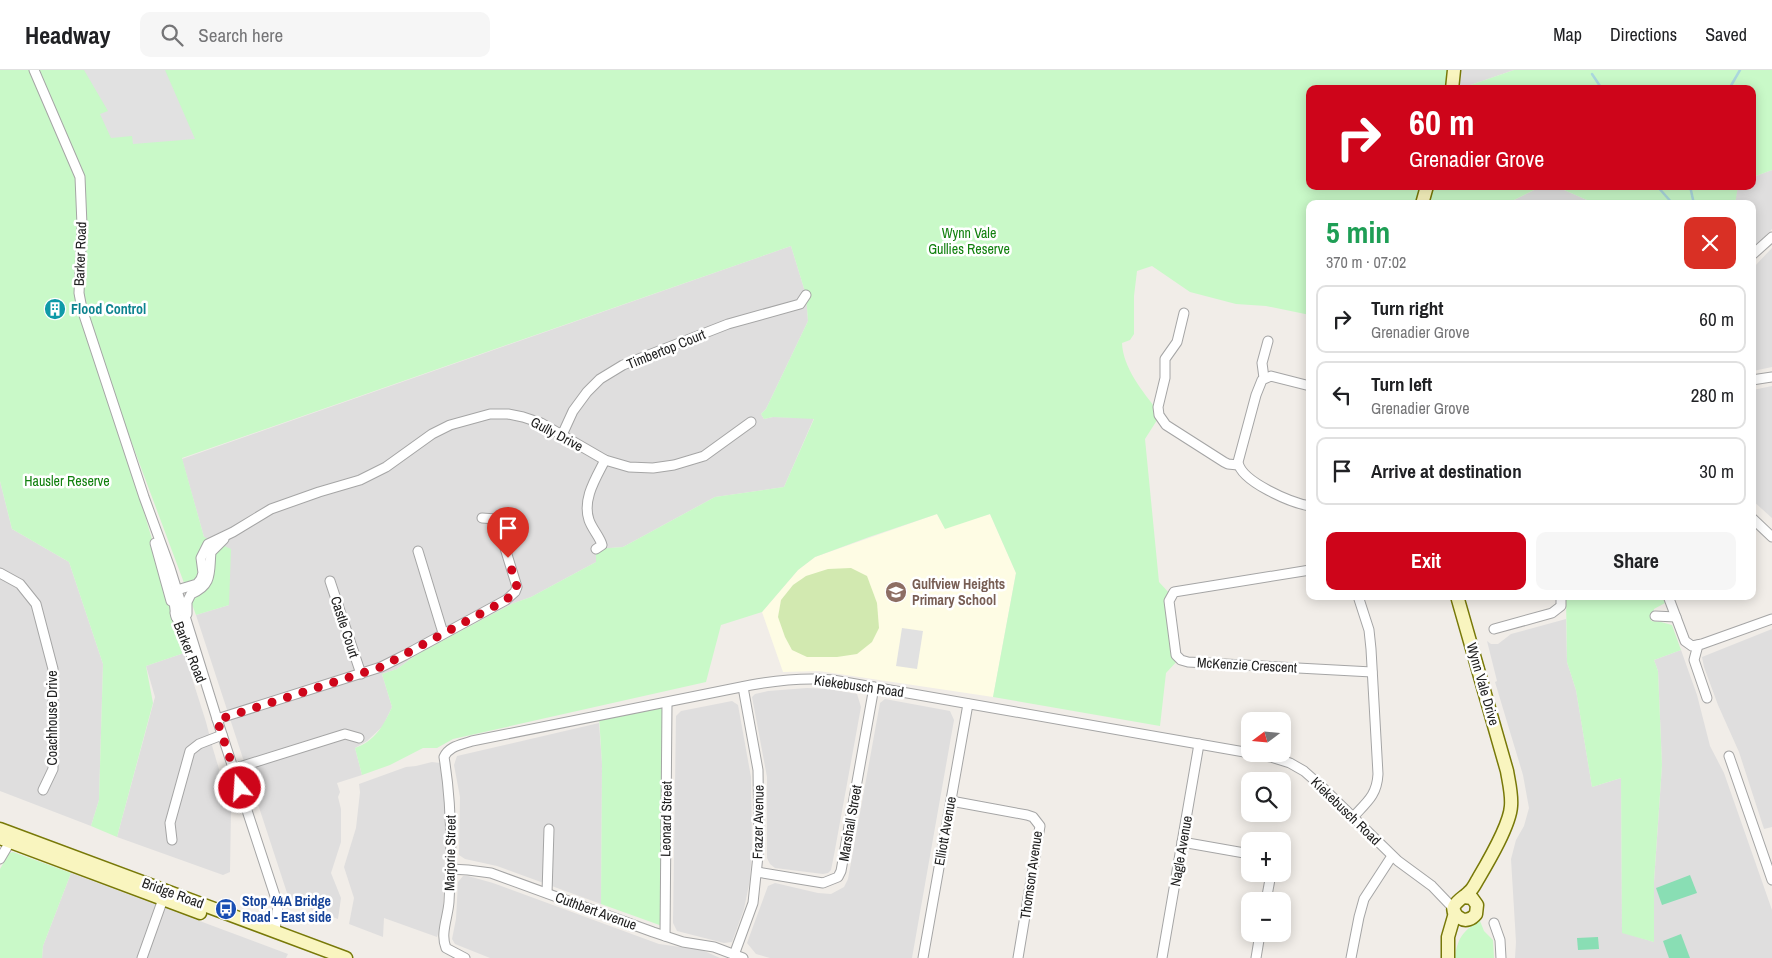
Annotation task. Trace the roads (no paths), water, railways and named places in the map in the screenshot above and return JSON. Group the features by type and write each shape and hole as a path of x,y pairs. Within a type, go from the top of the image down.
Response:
{"main road":[{"path":"1452,85 1454,70"},
{"name":"Wynn Vale Drive","path":"1458,600 1507,771 1515,792 1517,807 1515,819 1484,881 1476,903"},
{"name":"Wynn Vale Drive","path":"1448,957 1448,937 1458,904 1470,891 1478,878 1508,820 1511,808 1507,771"},
{"name":"Bridge Road","path":"0,829 8,838 275,936 346,958"},
{"path":"1472,898 1478,910 1469,920 1460,918 1458,904 1472,898"},
{"name":"Wynn Vale Drive","path":"1448,957 1456,931 1469,920"},
{"name":"Bridge Road","path":"275,936 322,958"}],"street":[{"name":"Barker Road","path":"34,70 80,177 82,225 79,293 85,318 177,590 217,720 278,905 275,936"},
{"path":"1756,251 1772,237"},
{"name":"Timbertop Court","path":"562,435 573,411 600,378 623,365 728,324 804,306 806,295"},
{"path":"1184,313 1177,342 1165,359 1165,378 1158,407 1159,417 1166,426 1228,464 1238,464"},
{"path":"1268,341 1262,363 1264,378 1259,385 1238,464 1245,475 1272,492 1306,505"},
{"path":"1264,378 1274,377 1306,385"},
{"path":"1756,379 1772,377"},
{"name":"Gully Drive","path":"177,590 197,584 201,579 203,573 201,558 208,544 227,536 271,509 360,480 386,467 432,434 450,425 490,414 523,416 541,423 605,460 628,467 653,468 674,465 704,456 751,422"},
{"path":"596,549 602,545 589,518 587,504 591,490 605,460"},
{"name":"Barker Road","path":"144,497 176,616 217,720"},
{"path":"217,720 361,674 405,655 506,600 515,592 517,587 500,518 482,518"},
{"path":"1756,522 1772,537"},
{"name":"Gully Drive","path":"187,623 187,602 191,594 198,591 208,580 211,569 210,552 227,536"},
{"path":"418,551 443,633"},
{"name":"McKenzie Crescent","path":"1306,571 1174,592 1169,601 1176,655 1181,660 1188,662 1372,672"},
{"name":"Coachhouse Drive","path":"0,573 20,584 36,604 53,669 53,769 43,790"},
{"name":"Castle Court","path":"330,581 361,674"},
{"path":"176,616 172,594 177,590"},
{"path":"1353,817 1372,797 1377,785 1369,630 1359,600"},
{"path":"1494,629 1552,614 1561,606 1561,600"},
{"path":"1670,600 1685,641 1692,646 1772,619"},
{"path":"1655,616 1676,617"},
{"path":"1698,645 1694,660 1707,698"},
{"name":"Kiekebusch Road","path":"444,757 445,753 452,748 472,742 743,687 788,679 813,678 874,687 1241,752"},
{"name":"Frazer Avenue","path":"738,956 753,903 757,872 759,828 758,770 743,687"},
{"name":"Marshall Street","path":"757,872 823,883 838,877 874,687"},
{"name":"Leonard Street","path":"665,936 667,703"},
{"name":"Elliott Avenue","path":"923,958 968,704"},
{"path":"233,769 345,734 358,738"},
{"path":"172,840 170,823 190,751 199,744 222,735"},
{"name":"Nagle Avenue","path":"1162,958 1199,744"},
{"path":"1728,756 1772,880"},
{"name":"Marjorie Street","path":"444,757 450,801 450,869 449,904 443,938 446,948 465,958"},
{"name":"Kiekebusch Road","path":"1287,762 1304,771 1321,786 1392,856 1458,904"},
{"name":"Thomson Avenue","path":"951,800 1027,815 1033,817 1040,826 1018,958"},
{"path":"547,893 549,828"},
{"path":"0,859 8,838"},
{"path":"1182,842 1241,852"},
{"path":"1351,958 1358,916 1364,899 1392,856"},
{"name":"Cuthbert Avenue","path":"450,869 492,873 665,936 683,942 714,947 738,956"},
{"path":"142,958 165,895"},
{"path":"1494,923 1500,940 1501,958"},
{"path":"1256,958 1259,942"}],"waterway":[{"path":"1731,85 1740,70"},
{"path":"1592,74 1599,85"},
{"path":"1661,190 1669,200"},
{"path":"1691,190 1693,200"}],"place":[{"name":"Flood Control","path":"55,309"},
{"name":"Gulfview Heights Primary School","path":"896,592"},
{"name":"Stop 44A Bridge Road - East side","path":"226,909"}],"park label":[{"name":"Wynn Vale Gullies Reserve","path":"969,242"},
{"name":"Hausler Reserve","path":"67,481"}]}
